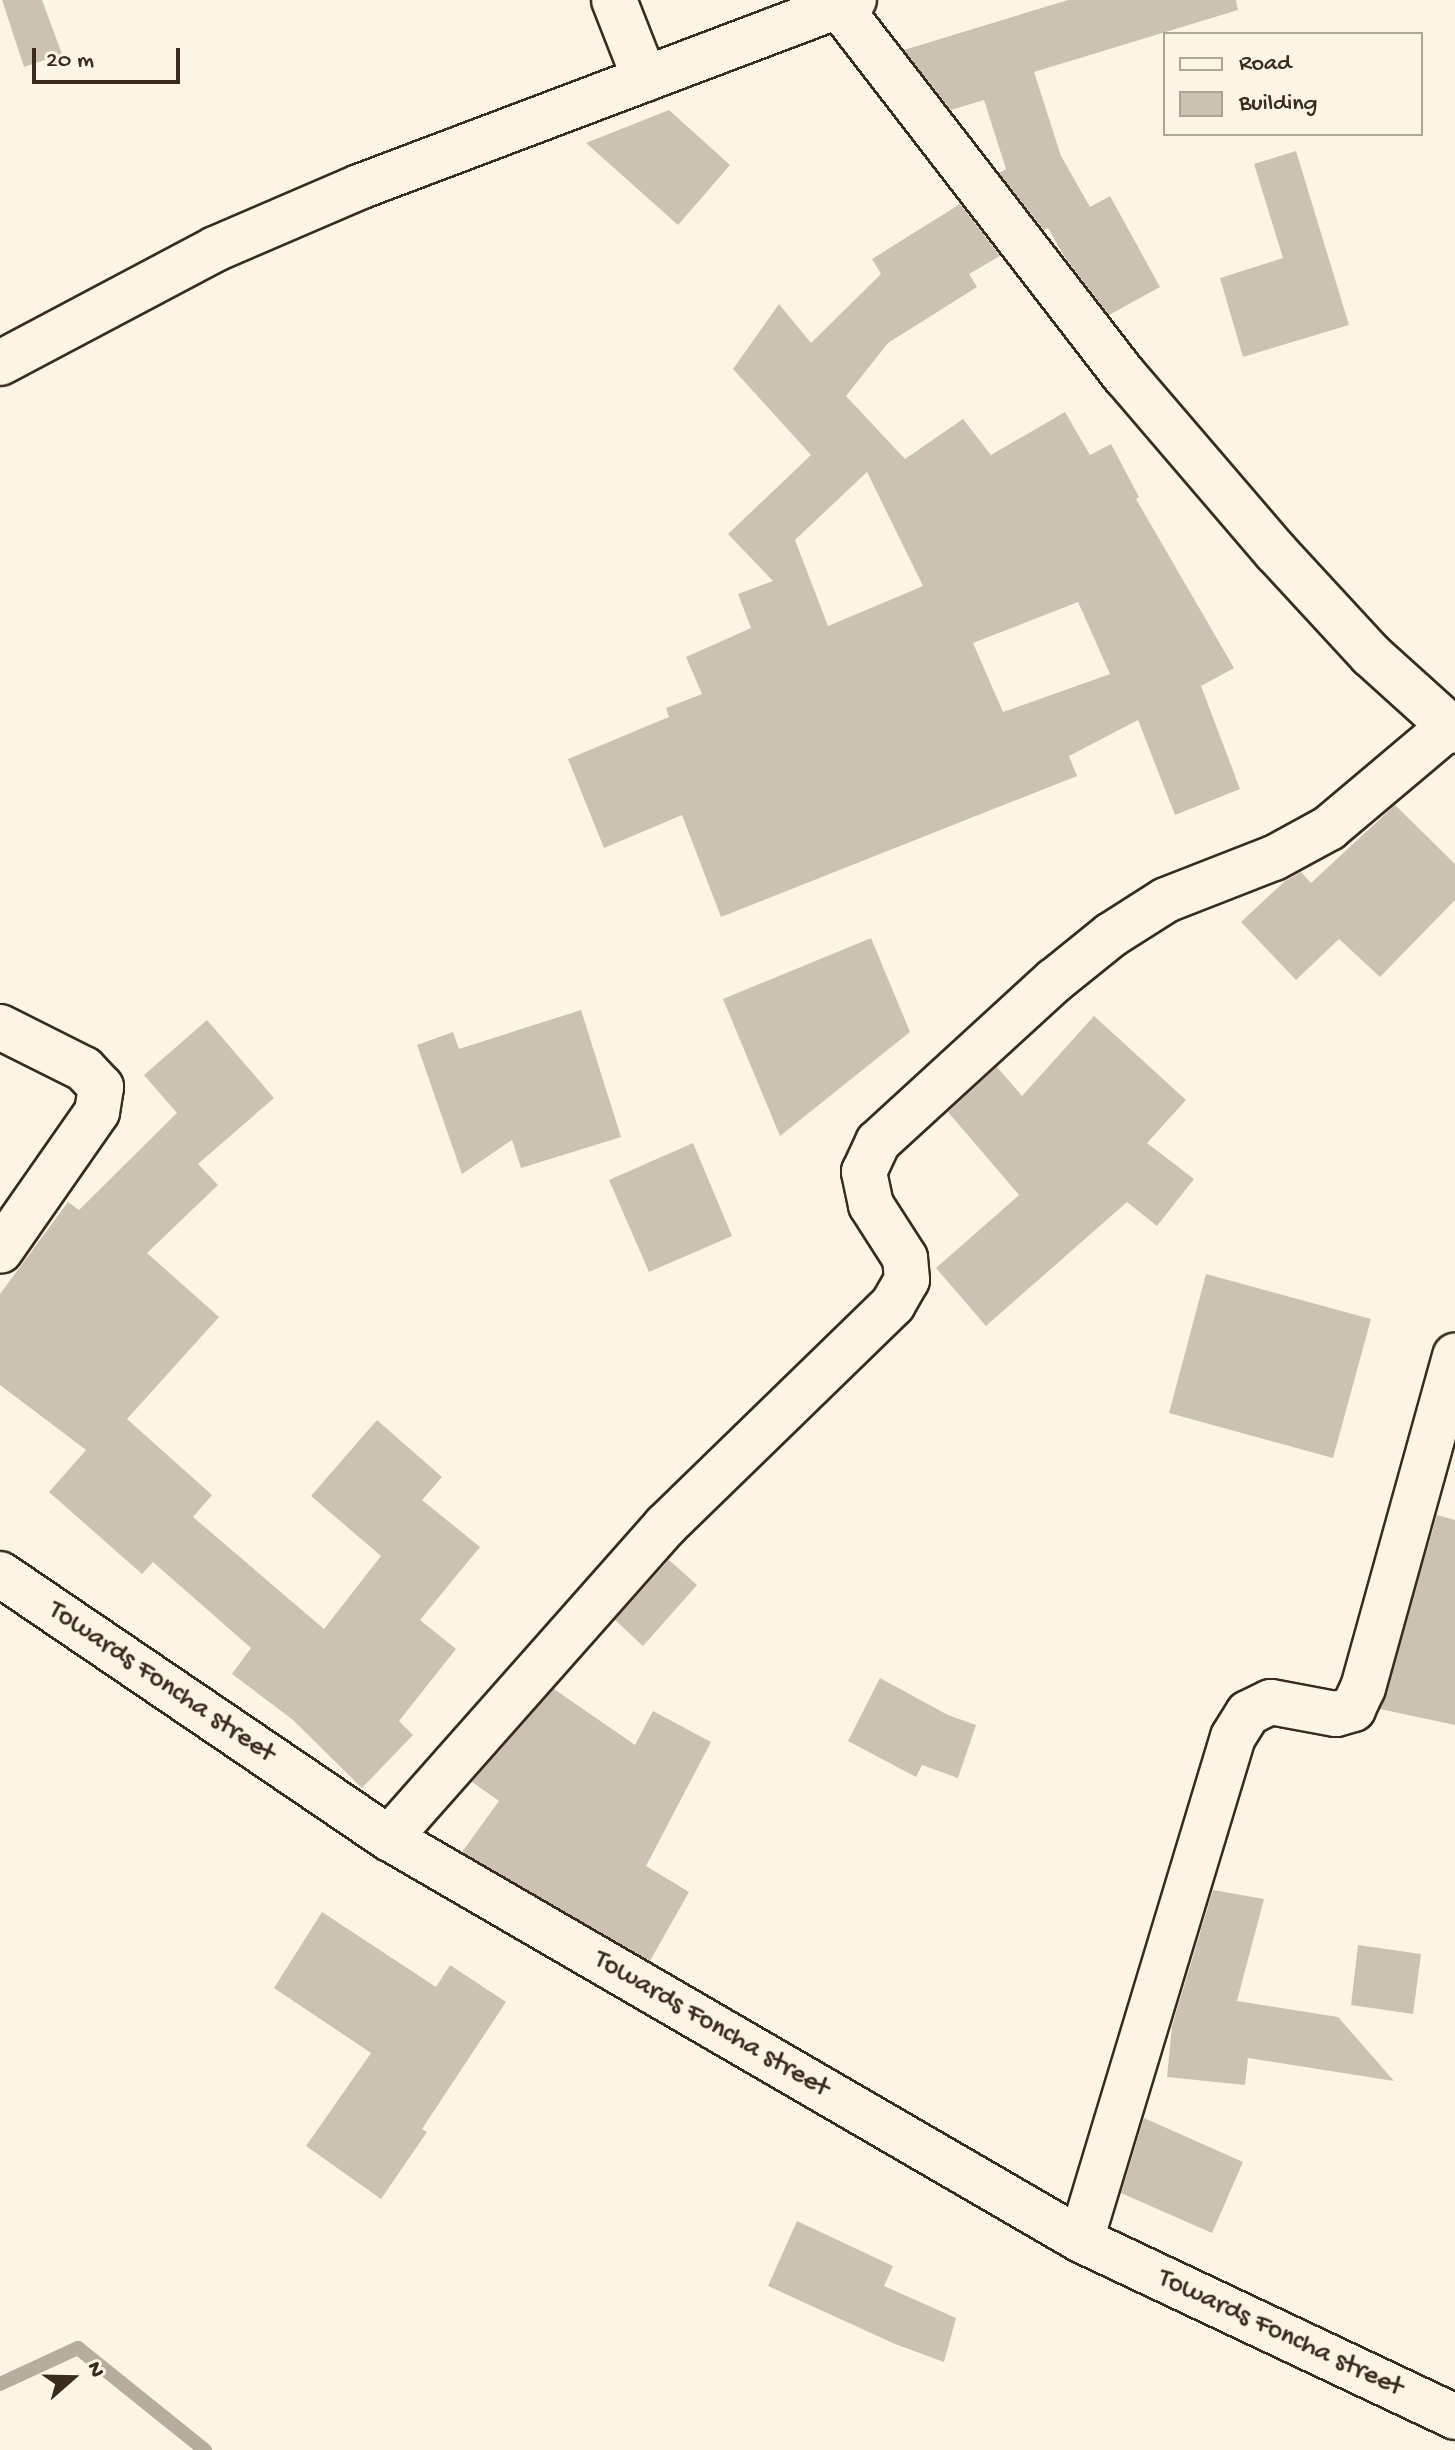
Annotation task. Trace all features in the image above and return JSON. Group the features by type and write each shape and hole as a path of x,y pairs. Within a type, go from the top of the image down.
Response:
{"street":[{"path":"614,0 645,79"},
{"path":"0,363 215,249 359,187 846,3 1125,376 1297,575 1371,655 1452,729 1329,828 1274,858 1166,900 1111,935 1054,981 878,1142 864,1172 871,1205 905,1258 907,1280 893,1304 665,1526 389,1838"},
{"path":"0,1027 84,1069 101,1087 97,1112 0,1251"},
{"path":"1081,2240 1233,1737 1248,1713 1271,1702 1336,1714 1353,1709 1363,1688 1455,1356"},
{"name":"Towards Foncha street","path":"0,1574 389,1838 1081,2240 1455,2417"}],"building":[{"path":"2,0 42,0 62,54 24,67"},
{"path":"1068,0 1236,0 1238,10 1034,72 1061,156 1090,207 1110,196 1160,287 1109,315 1064,256 1048,228 1044,230 999,173 1006,169 984,100 951,110 904,50"},
{"path":"669,110 730,165 678,225 586,143"},
{"path":"1296,151 1349,325 1243,357 1220,278 1283,258 1254,164"},
{"path":"960,204 1000,256 969,274 977,287 888,343 846,396 905,459 963,419 991,455 1065,412 1090,455 1111,444 1139,497 1136,499 1234,668 1201,686 1240,789 1175,815 1138,720 1069,756 1077,776 721,917 682,815 604,848 568,759 669,717 666,708 702,694 686,657 751,628 738,594 773,581 728,534 811,455 733,369 779,304 811,343 881,274 872,259","holes":["867,472 923,586 828,626 795,540","1078,602 1110,674 1003,712 973,643"]},
{"path":"1395,805 1455,864 1455,900 1380,977 1339,939 1296,980 1241,922 1285,881 1301,872 1311,883"},
{"path":"871,938 910,1032 780,1136 723,999"},
{"path":"581,1010 621,1137 521,1168 512,1140 462,1174 417,1045 453,1032 459,1049"},
{"path":"1094,1016 1186,1100 1147,1143 1194,1179 1157,1226 1127,1202 986,1326 936,1268 1019,1195 948,1112 997,1067 1022,1096"},
{"path":"207,1020 274,1098 198,1164 218,1185 147,1253 219,1317 127,1419 212,1495 193,1517 324,1629 381,1556 311,1496 377,1420 442,1477 422,1500 480,1547 420,1620 456,1649 399,1721 413,1735 362,1788 293,1720 232,1674 251,1648 153,1562 142,1574 49,1492 86,1450 0,1385 0,1294 68,1202 79,1210 177,1113 144,1075"},
{"path":"693,1143 732,1236 649,1272 609,1180"},
{"path":"1206,1274 1371,1319 1333,1458 1169,1413"},
{"path":"1437,1515 1455,1520 1455,1725 1380,1709"},
{"path":"669,1560 697,1585 643,1646 615,1620"},
{"path":"880,1678 948,1715 976,1725 958,1778 922,1765 916,1777 848,1741"},
{"path":"554,1689 635,1745 653,1711 711,1742 646,1866 689,1892 650,1961 462,1852 499,1801 472,1782"},
{"path":"1213,1890 1264,1899 1237,2001 1338,2017 1394,2081 1248,2058 1245,2085 1167,2077 1172,2026"},
{"path":"322,1912 436,1987 450,1965 506,2002 422,2129 427,2132 381,2199 306,2146 371,2053 274,1988"},
{"path":"1358,1945 1421,1954 1413,2014 1351,2005"},
{"path":"1144,2118 1243,2162 1212,2233 1121,2193"},
{"path":"797,2221 893,2266 884,2286 956,2318 944,2362 895,2344 768,2286"}],"waterway":[{"path":"0,2384 78,2348 205,2450"}]}
